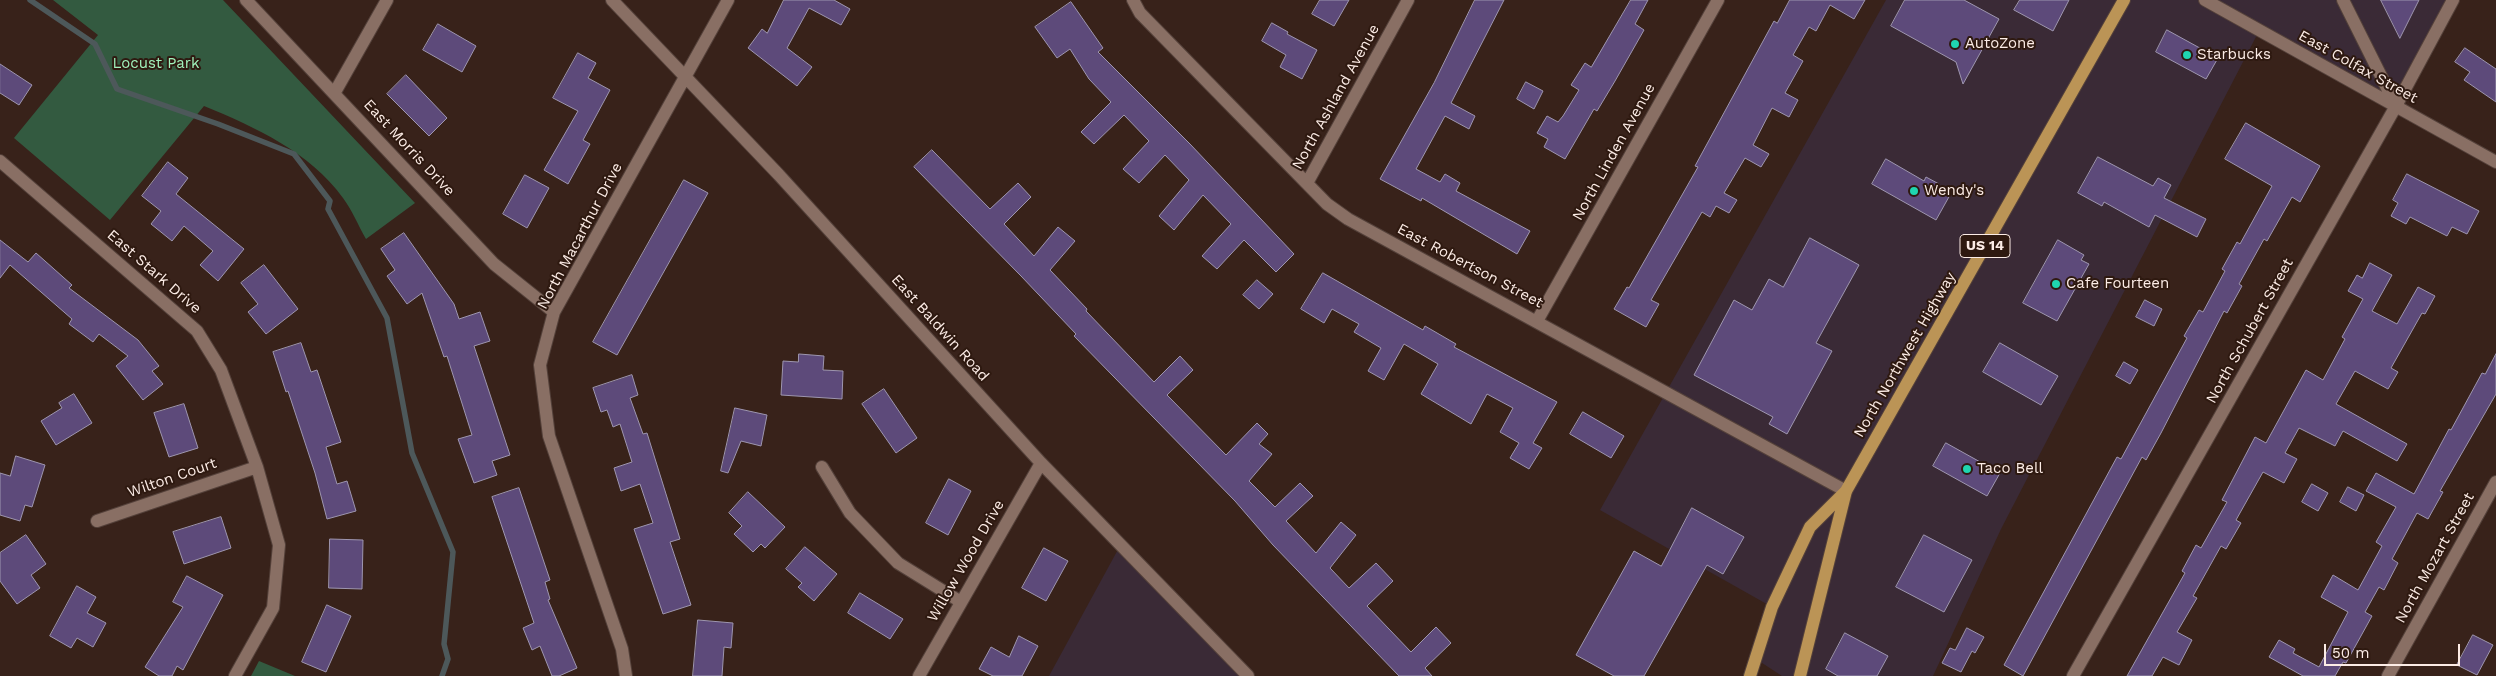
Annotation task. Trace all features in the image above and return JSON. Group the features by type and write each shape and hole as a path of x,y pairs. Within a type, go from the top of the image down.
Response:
{"main road":[{"name":"North Northwest Highway","path":"1846,491 2124,0"},
{"name":"US 14","path":"1750,676 1772,607 1810,527 1846,491"},
{"name":"US 14","path":"1800,676 1846,491"}],"street":[{"name":"East Morris Drive","path":"246,0 335,92 494,264 554,312"},
{"path":"335,92 387,0"},
{"name":"East Baldwin Road","path":"612,0 779,175 1041,463 1248,676"},
{"name":"North Macarthur Drive","path":"626,676 622,649 549,436 540,365 554,312 728,0"},
{"name":"East Robertson Street","path":"1133,0 1140,13 1327,204 1348,219 1846,491"},
{"name":"North Ashland Avenue","path":"1307,182 1408,0"},
{"name":"North Linden Avenue","path":"1537,321 1718,0"},
{"name":"East Colfax Street","path":"2205,0 2496,162"},
{"path":"2343,0 2396,106"},
{"name":"North Schubert Street","path":"2074,676 2396,106 2453,0"},
{"name":"East Stark Drive","path":"0,161 197,331 221,370 257,467 279,545 273,608 235,676"},
{"name":"Willow Wood Drive","path":"919,676 1041,463"},
{"name":"Wilton Court","path":"97,521 257,467"},
{"path":"822,467 850,513 898,563 960,602"},
{"name":"North Mozart Street","path":"2388,676 2496,482"}],"shaded area":[{"path":"1886,0 2453,0 2396,106 2259,31 2001,529 1933,676 1782,676 1756,659 1772,607 1600,510"},
{"path":"1121,544 1248,676 1049,676"}],"green space":[{"name":"Locust Park","path":"53,0 223,0 415,203 366,239 343,198 315,167 262,132 204,106 110,220 14,138 98,35"},
{"path":"259,661 295,676 251,676"}],"building":[{"path":"784,0 834,0 850,9 841,25 809,8 787,48 812,67 797,86 748,48 762,29 767,33"},
{"path":"1320,0 1349,0 1334,26 1312,14"},
{"path":"1475,0 1504,0 1451,103 1475,116 1469,129 1445,116 1416,169 1440,182 1445,174 1460,183 1456,191 1530,231 1517,254 1422,198 1421,201 1380,179 1434,83"},
{"path":"1631,0 1648,0 1635,24 1644,30 1597,111 1594,109 1565,159 1544,147 1548,139 1537,133 1547,116 1558,122 1563,116 1579,90 1571,85 1585,63 1591,67"},
{"path":"1790,0 1865,0 1854,19 1830,5 1816,31 1809,27 1793,55 1803,61 1785,93 1798,100 1789,117 1772,108 1753,145 1769,154 1761,167 1745,158 1724,193 1737,200 1729,213 1716,206 1710,217 1702,212 1651,300 1659,304 1646,327 1614,309 1627,287 1629,288 1698,167 1695,166 1774,21 1777,23"},
{"name":"AutoZone","path":"1905,0 1964,0 1999,19 1963,84 1956,62 1891,26"},
{"path":"2020,0 2069,0 2053,31 2014,10"},
{"path":"2381,0 2419,0 2400,38"},
{"path":"1071,2 1103,48 1098,52 1190,144 1294,254 1276,272 1244,240 1217,269 1202,256 1231,224 1203,195 1174,230 1159,216 1189,180 1165,155 1139,183 1123,169 1149,141 1124,115 1094,144 1081,132 1111,102 1089,79 1070,49 1057,58 1035,27"},
{"path":"1272,23 1288,32 1287,34 1317,50 1302,79 1280,67 1286,55 1262,41"},
{"path":"438,24 476,46 462,72 423,50"},
{"name":"Starbucks","path":"2167,30 2218,58 2206,79 2156,52"},
{"path":"2465,48 2496,69 2496,102 2464,80 2470,72 2455,62"},
{"path":"578,53 596,63 588,78 610,90 583,140 590,144 568,184 544,170 578,111 553,98"},
{"path":"0,64 32,85 19,105 0,93"},
{"path":"406,75 447,118 429,136 387,94"},
{"path":"1526,82 1543,91 1534,109 1517,99"},
{"path":"2246,123 2320,166 2300,202 2292,197 2267,241 2264,239 2239,284 2242,286 2227,313 2224,311 2161,433 2146,460 2142,457 2023,676 2004,665 2117,457 2121,459 2187,338 2184,336 2199,310 2203,312 2225,271 2222,269 2237,242 2240,244 2272,186 2225,159"},
{"path":"932,150 990,209 1018,183 1031,197 1004,224 1034,256 1058,227 1075,241 1050,270 1087,309 1086,311 1154,382 1180,356 1193,370 1167,395 1226,455 1257,423 1268,434 1259,444 1272,454 1249,481 1275,507 1300,483 1313,496 1286,521 1316,553 1341,522 1356,535 1330,568 1349,588 1376,563 1393,581 1367,606 1411,652 1436,627 1451,643 1425,668 1432,676 1399,676 1273,545 1235,501 1074,336 1076,334 914,167"},
{"path":"2098,157 2153,186 2158,178 2171,185 2164,198 2206,219 2197,237 2155,215 2149,227 2104,202 2102,206 2078,193"},
{"name":"Wendy's","path":"1886,159 1924,181 1926,177 1939,184 1937,187 1950,195 1936,220 1872,184"},
{"path":"168,162 188,178 176,194 244,249 218,281 200,265 213,251 184,226 172,241 151,224 161,211 142,196"},
{"path":"2407,174 2479,211 2467,234 2452,227 2447,236 2410,217 2406,224 2391,216 2398,203 2393,200"},
{"path":"525,175 549,188 527,228 503,214"},
{"path":"684,180 708,193 617,355 593,342"},
{"path":"404,233 454,304 459,319 480,312 490,341 474,346 510,455 492,461 497,475 474,483 458,439 472,435 447,356 444,357 422,293 407,304 387,276 395,270 381,249"},
{"path":"1810,238 1859,265 1816,343 1832,351 1787,434 1769,424 1773,417 1694,375 1734,300 1752,310 1769,279 1783,287"},
{"path":"0,240 28,262 36,253 72,285 69,288 138,340 159,366 152,371 163,384 143,400 116,366 128,356 99,334 93,342 69,324 72,319 10,265 0,278"},
{"name":"Cafe Fourteen","path":"2058,240 2084,255 2081,260 2089,264 2057,321 2023,303"},
{"path":"2370,263 2392,275 2372,311 2397,324 2418,287 2435,296 2425,314 2422,313 2391,368 2398,372 2388,389 2355,371 2336,404 2407,444 2397,461 2343,431 2335,446 2299,428 2285,453 2297,459 2284,483 2263,472 2236,520 2241,523 2226,549 2221,546 2193,596 2197,598 2177,632 2192,640 2179,665 2163,657 2152,676 2127,676 2185,573 2182,571 2196,545 2201,548 2227,502 2222,500 2255,437 2266,443 2306,370 2323,380 2345,339 2342,337 2363,299 2348,291 2357,275 2362,278"},
{"path":"264,265 298,309 266,334 248,312 258,304 241,283"},
{"path":"1323,273 1423,330 1425,326 1456,344 1454,347 1557,402 1533,443 1542,448 1529,469 1510,458 1519,443 1500,432 1513,408 1487,394 1471,424 1421,394 1438,364 1404,344 1384,380 1368,371 1381,348 1354,332 1359,324 1332,309 1324,323 1301,309"},
{"path":"1257,280 1273,294 1259,309 1243,295"},
{"path":"2145,300 2162,309 2154,326 2136,317"},
{"path":"301,343 311,372 317,370 341,442 326,447 337,484 347,481 356,511 327,519 315,473 273,352"},
{"path":"2000,343 2058,376 2041,405 1983,372"},
{"path":"799,354 824,356 823,370 843,371 842,399 781,395 783,361 798,362"},
{"path":"2496,354 2496,394 2440,491 2443,492 2428,519 2417,513 2392,559 2398,563 2384,590 2379,587 2365,612 2372,616 2346,663 2343,662 2335,676 2303,676 2269,657 2279,640 2295,649 2293,653 2319,667 2348,612 2321,597 2333,575 2358,590 2382,546 2376,542 2396,507 2366,491 2376,473 2414,494 2449,429 2451,430 2482,373 2485,374"},
{"path":"2124,362 2138,370 2130,384 2116,376"},
{"path":"632,375 638,395 630,398 643,434 647,433 680,539 670,542 691,605 663,614 634,529 653,523 640,484 621,491 614,468 632,462 620,424 613,427 607,410 601,412 593,388"},
{"path":"884,389 917,438 896,453 862,404"},
{"path":"74,394 92,423 56,445 41,421 62,408 59,403"},
{"path":"184,404 198,448 169,457 154,413"},
{"path":"735,408 767,415 761,446 741,441 728,473 721,471"},
{"path":"1583,412 1624,436 1611,458 1570,434"},
{"name":"Taco Bell","path":"1946,443 2000,473 1987,496 1933,466"},
{"path":"16,456 45,465 32,507 25,505 20,521 0,515 0,473 10,476"},
{"path":"949,479 971,491 948,535 926,523"},
{"path":"2312,484 2328,493 2318,511 2302,502"},
{"path":"2348,487 2364,495 2356,511 2340,502"},
{"path":"519,488 550,580 545,582 550,599 548,600 577,668 559,676 552,676 540,646 532,650 523,628 534,623 492,497"},
{"path":"748,492 785,527 765,548 761,544 753,552 734,534 742,526 729,513"},
{"path":"1692,508 1744,537 1723,574 1707,565 1644,676 1614,676 1576,655 1634,551 1661,566"},
{"path":"221,517 231,548 184,564 173,532"},
{"path":"26,535 46,564 31,575 40,588 17,604 0,581 0,553"},
{"path":"1924,535 1972,560 1944,612 1896,587"},
{"path":"330,539 363,540 362,589 329,588"},
{"path":"805,547 837,574 814,601 798,587 802,583 786,569"},
{"path":"1044,548 1068,561 1046,601 1022,588"},
{"path":"187,576 223,595 183,670 177,666 172,676 159,676 145,667 183,607 173,602"},
{"path":"77,586 96,597 87,613 106,623 93,647 77,638 71,648 50,636"},
{"path":"860,593 903,619 890,639 848,613"},
{"path":"327,605 351,616 326,672 302,662"},
{"path":"698,620 733,623 731,648 724,647 722,676 693,676"},
{"path":"1967,628 1984,637 1975,653 1972,651 1961,672 1942,663 1950,648 1955,650"},
{"path":"1845,633 1888,656 1877,676 1838,676 1826,669"},
{"path":"2473,635 2493,645 2477,675 2457,665"},
{"path":"1019,636 1038,646 1022,676 993,676 979,669 991,647 1009,657"}],"waterway":[{"path":"30,0 95,44 117,89 218,124 294,154 330,201 328,209 387,318 412,453 453,552 444,644 448,659 442,676"}],"place":[{"name":"AutoZone","path":"1955,44"},
{"name":"Starbucks","path":"2187,55"},
{"name":"Wendy's","path":"1914,191"},
{"name":"Cafe Fourteen","path":"2056,284"},
{"name":"Taco Bell","path":"1967,469"}]}
